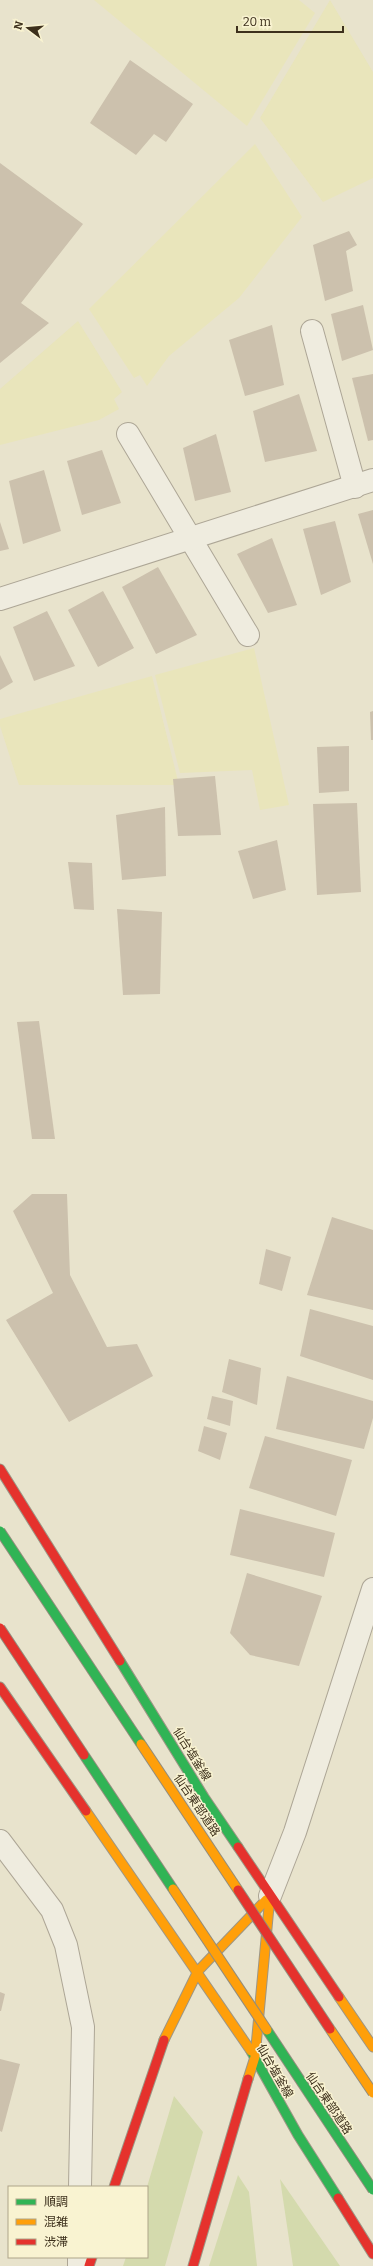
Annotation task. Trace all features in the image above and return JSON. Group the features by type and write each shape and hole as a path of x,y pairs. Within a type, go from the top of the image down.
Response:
{"main road":[{"name":"仙台塩釜線","path":"0,1469 204,1797 373,2047"},
{"name":"仙台東部道路","path":"0,1530 373,2093"},
{"name":"仙台東部道路","path":"0,1628 373,2190"},
{"name":"仙台塩釜線","path":"0,1687 198,1971 255,2057 298,2135 373,2254"},
{"path":"114,2186 160,2047 198,1971 270,1896"},
{"path":"193,2266 255,2057 270,1896"}],"street":[{"path":"0,599 364,484 312,331"},
{"path":"128,434 248,635"},
{"path":"270,1896 295,1832 373,1590"},
{"path":"0,1841 52,1910 66,1945 83,2027 80,2186"}],"shaded area":[{"path":"94,0 299,0 315,13 247,126"},
{"path":"330,0 373,72 373,178 323,202 260,118"},
{"path":"255,144 302,217 239,298 169,356 147,386 140,375 134,378 89,309"},
{"path":"78,321 122,392 114,399 119,409 99,420 0,445 0,389"},
{"path":"254,648 289,805 260,810 252,770 180,773 155,675"},
{"path":"152,676 179,785 19,785 0,726 0,719"}],"green space":[{"path":"174,2096 203,2132 165,2266 123,2266 126,2258 148,2258 147,2186"},
{"path":"238,2175 249,2192 257,2266 209,2266"},
{"path":"280,2179 340,2266 293,2266"}],"building":[{"path":"130,60 193,104 166,142 154,134 136,155 90,123"},
{"path":"0,163 83,224 21,303 49,323 0,363"},
{"path":"349,231 357,245 346,251 353,291 325,301 313,245"},
{"path":"363,305 373,350 342,361 331,314"},
{"path":"272,325 284,385 245,396 229,340"},
{"path":"373,374 373,440 368,441 352,378"},
{"path":"299,394 317,451 265,462 253,411"},
{"path":"216,434 231,492 195,501 183,448"},
{"path":"102,450 121,503 82,515 67,461"},
{"path":"44,470 61,531 23,544 9,481"},
{"path":"373,510 373,564 358,514"},
{"path":"335,521 351,582 321,595 303,529"},
{"path":"0,522 9,549 0,551"},
{"path":"272,538 297,605 268,613 237,554"},
{"path":"158,567 197,635 156,654 122,587"},
{"path":"103,591 134,648 98,667 68,610"},
{"path":"47,611 75,666 34,681 13,627"},
{"path":"0,655 13,682 0,690"},
{"path":"373,711 373,740 371,740 370,712"},
{"path":"349,746 349,791 319,793 317,747"},
{"path":"215,776 221,835 178,836 173,779"},
{"path":"357,803 361,892 317,895 313,804"},
{"path":"165,807 166,876 122,880 116,815"},
{"path":"277,840 286,890 253,899 238,851"},
{"path":"68,862 92,863 94,910 74,909"},
{"path":"117,909 162,912 160,994 123,995"},
{"path":"39,1021 55,1139 32,1139 17,1022"},
{"path":"32,1194 67,1194 70,1275 107,1347 137,1344 153,1376 69,1422 6,1320 53,1293 13,1211"},
{"path":"332,1217 373,1230 373,1310 307,1295"},
{"path":"266,1249 291,1257 282,1291 259,1284"},
{"path":"310,1309 373,1326 373,1380 300,1356"},
{"path":"229,1359 261,1368 257,1405 222,1392"},
{"path":"287,1376 373,1401 373,1418 364,1449 276,1429"},
{"path":"212,1396 233,1401 230,1426 207,1419"},
{"path":"204,1426 227,1433 220,1460 198,1451"},
{"path":"265,1436 352,1460 336,1516 249,1488"},
{"path":"240,1509 335,1533 324,1577 230,1555"},
{"path":"247,1573 322,1596 299,1666 250,1655 230,1633"},
{"path":"0,1992 5,1994 1,2011 0,2011"},
{"path":"0,2059 20,2064 2,2132 0,2131"}],"traffic: fast":[{"path":"0,1531 141,1744"},
{"path":"120,1661 204,1797 238,1847"},
{"path":"84,1755 173,1889"},
{"path":"267,2030 373,2190"},
{"path":"251,2051 298,2135 338,2198"}],"traffic: slow":[{"path":"141,1744 238,1890"},
{"path":"86,1811 251,2051"},
{"path":"173,1889 267,2030"},
{"path":"248,2079 255,2057 270,1896"},
{"path":"164,2040 198,1971 266,1900"},
{"path":"339,1997 373,2047"},
{"path":"330,2029 373,2093"}],"traffic: jam":[{"path":"0,1469 120,1661"},
{"path":"0,1628 84,1755"},
{"path":"0,1687 86,1811"},
{"path":"238,1847 339,1997"},
{"path":"238,1890 330,2029"},
{"path":"114,2186 164,2040"},
{"path":"193,2266 248,2079"},
{"path":"338,2198 373,2254"},
{"path":"89,2266 92,2258"}]}
